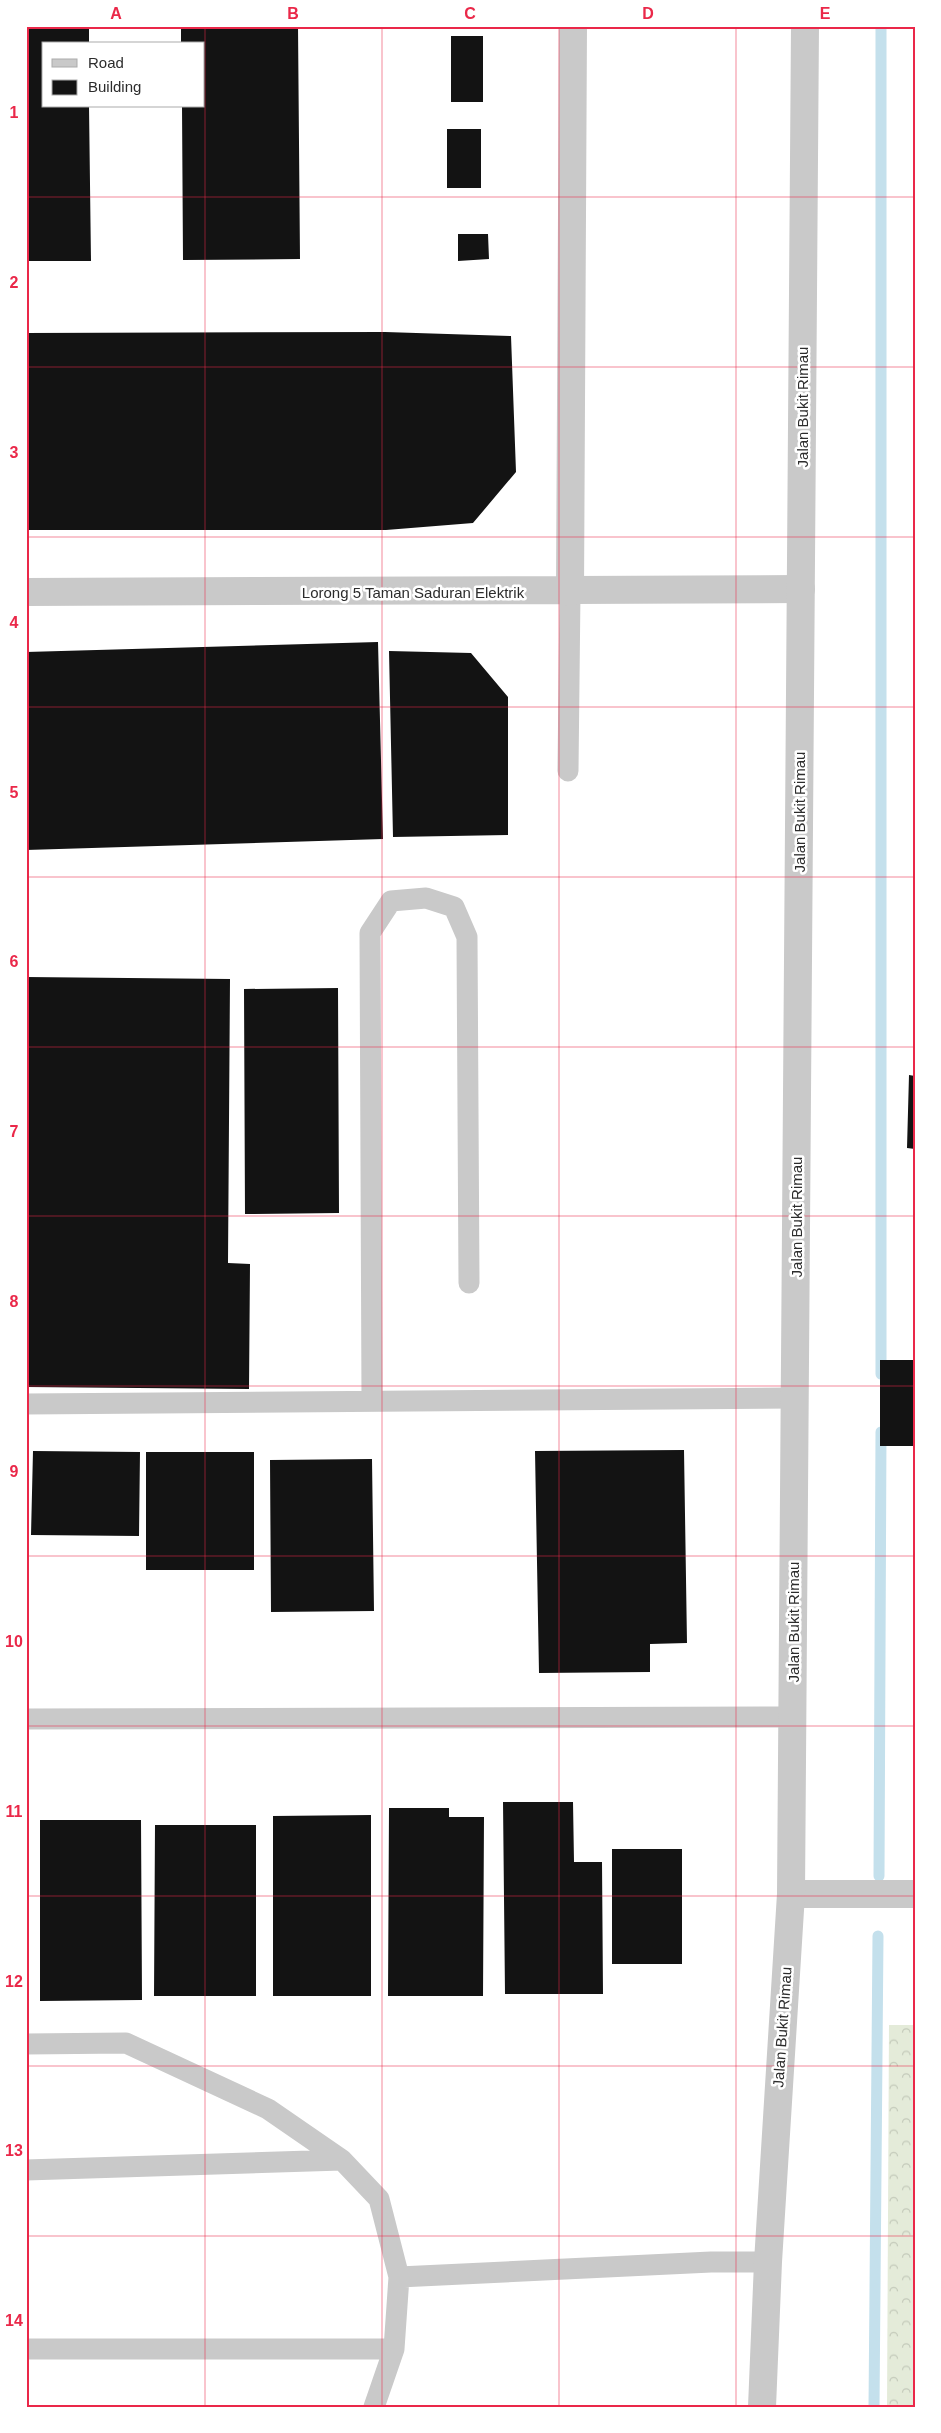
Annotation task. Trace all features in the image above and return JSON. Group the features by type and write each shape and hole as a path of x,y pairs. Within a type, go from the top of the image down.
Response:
{"street":[{"path":"570,592 573,26"},
{"name":"Jalan Bukit Rimau","path":"762,2407 768,2262 791,1894 805,26"},
{"name":"Lorong 5 Taman Saduran Elektrik","path":"26,592 570,592 801,589"},
{"path":"791,1894 915,1894"}],"lane":[{"path":"568,771 570,592"},
{"path":"372,1401 370,933 392,901 426,898 454,907 467,937 469,1283"},
{"path":"26,1404 794,1398"},
{"path":"26,1720 792,1717"},
{"path":"26,2044 126,2043 268,2109 342,2160 380,2199 399,2277 394,2349 374,2407"},
{"path":"26,2170 342,2160"},
{"path":"399,2277 711,2262 768,2262"},
{"path":"26,2348 394,2349"}],"green space":[{"path":"889,2025 915,2025 915,2407 887,2407"}],"building":[{"path":"26,26 89,26 89,42 42,42 42,108 89,108 91,261 26,261"},
{"path":"181,26 298,26 300,259 183,260 182,108 205,108 205,42 181,42"},
{"path":"451,36 483,36 483,102 451,102"},
{"path":"447,129 481,129 481,188 447,188"},
{"path":"458,234 488,234 489,259 458,261"},
{"path":"385,332 511,336 516,472 473,523 386,530 26,530 26,333"},
{"path":"378,642 383,839 26,850 26,652"},
{"path":"389,651 471,653 508,697 508,835 393,837"},
{"path":"26,977 230,979 228,1263 250,1264 249,1389 26,1387"},
{"path":"338,988 339,1213 245,1214 244,989"},
{"path":"909,1075 915,1076 915,1149 907,1148"},
{"path":"880,1360 915,1360 915,1446 880,1446"},
{"path":"684,1450 687,1643 650,1644 650,1672 539,1673 535,1451"},
{"path":"33,1451 140,1452 139,1536 31,1535"},
{"path":"146,1452 254,1452 254,1570 146,1570"},
{"path":"372,1459 374,1611 271,1612 270,1460"},
{"path":"503,1802 573,1802 574,1862 602,1862 603,1994 505,1994"},
{"path":"389,1808 449,1808 449,1817 484,1817 483,1996 388,1996"},
{"path":"371,1815 371,1996 273,1996 273,1816"},
{"path":"40,1820 141,1820 142,2000 40,2001"},
{"path":"155,1825 256,1825 256,1996 154,1996"},
{"path":"612,1849 682,1849 682,1964 612,1964"}],"waterway":[{"path":"881,26 881,1374"},
{"path":"879,1876 881,1432"},
{"path":"874,2407 878,1936"}]}
